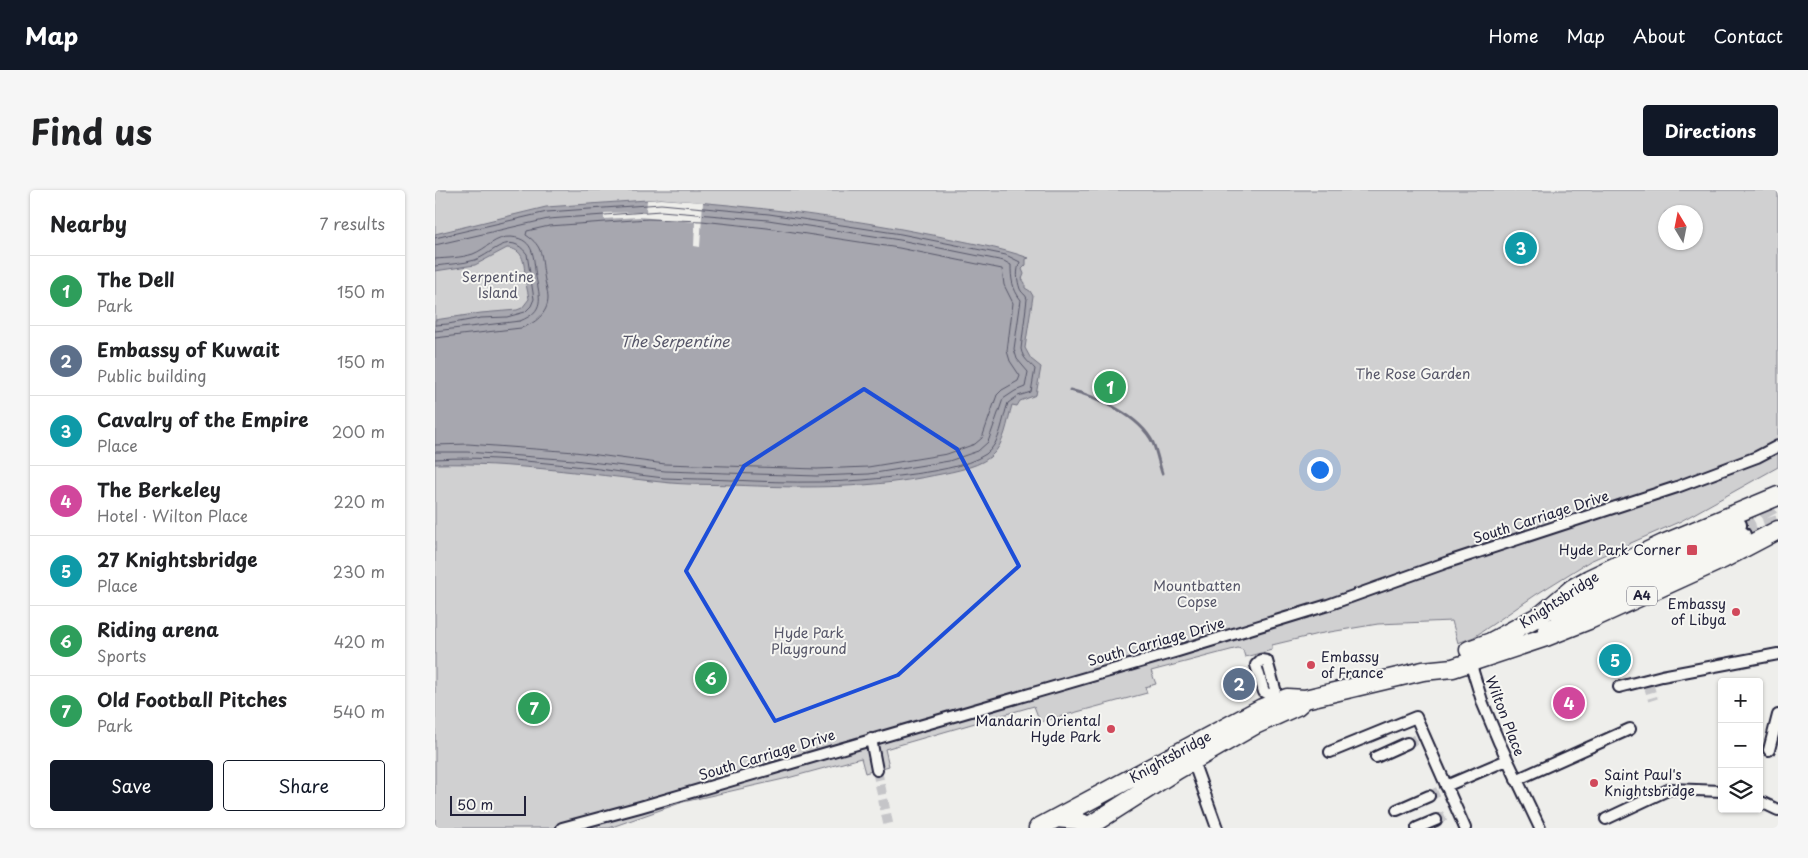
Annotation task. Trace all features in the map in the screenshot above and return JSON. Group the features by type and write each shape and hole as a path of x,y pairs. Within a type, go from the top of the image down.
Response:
{"highway":[{"name":"Knightsbridge","path":"1423,671 1449,658 1491,642 1541,615 1573,588 1589,579 1672,540 1778,496"},
{"name":"Knightsbridge","path":"1038,828 1240,719 1273,699 1293,697 1305,699 1423,671 1453,668 1589,620 1723,559 1778,530"},
{"name":"Knightsbridge","path":"1088,827 1136,794 1193,760 1255,725 1297,706 1305,699"},
{"path":"1088,827 1089,817 1097,797"}],"main road":[{"name":"A4","path":"1501,651 1740,530 1541,615"},
{"path":"1057,819 1081,821 1088,827"}],"street":[{"name":"South Carriage Drive","path":"562,828 1178,651 1328,605 1449,562 1677,487 1757,457 1778,446"},
{"path":"1619,687 1700,672 1778,654"},
{"name":"Wilton Place","path":"1470,662 1483,704 1516,780 1540,828"},
{"path":"1769,750 1778,715"},
{"path":"1331,752 1416,717 1416,740 1445,788 1453,812 1465,828"},
{"name":"Wilton Place","path":"1516,780 1630,729"},
{"path":"871,739 877,770"},
{"path":"1376,757 1416,740"},
{"path":"1193,760 1217,828"},
{"path":"1445,788 1507,760"},
{"path":"1606,819 1670,789 1718,791"},
{"path":"1397,810 1429,796"},
{"path":"1763,803 1778,810"},
{"path":"1417,828 1436,820"}],"highlighted area":[{"path":"864,389 957,449 1019,566 898,675 775,721 686,571 744,466"}],"green space":[{"path":"435,190 1778,190 1778,467 1681,521 1590,561 1474,637 1458,643 1452,621 1378,624 1318,634 1272,645 1272,650 1245,657 1243,650 1238,648 1151,671 1156,684 1145,687 1147,693 1040,722 1034,706 885,749 889,766 865,773 861,758 788,778 683,802 609,828 435,828"}],"water":[{"name":"The Serpentine","path":"661,199 763,209 865,223 981,245 1029,258 1026,259 1026,265 1022,269 1024,274 1022,279 1025,283 1025,288 1033,296 1025,348 1031,359 1041,367 1036,395 1020,401 1017,406 1012,405 1005,433 999,446 984,461 968,468 951,472 878,484 806,487 688,484 520,467 435,464 435,320 517,310 522,308 529,299 525,281 525,270 519,253 507,248 475,265 435,271 435,234 546,207"}],"pier":[{"path":"647,200 703,202 700,247 694,246 695,222 639,217 604,219 604,213 646,212"}],"waterway":[{"path":"1070,390 1093,397 1117,409 1138,424 1153,443 1162,473"}],"tunnel":[{"path":"1738,525 1778,503"},
{"path":"1742,535 1778,523"},
{"path":"1648,683 1653,700"},
{"path":"1407,743 1417,739"},
{"path":"877,770 889,828"},
{"path":"1429,796 1440,791"},
{"path":"1436,820 1449,814"}],"place":[{"name":"Cavalry of the Empire","path":"1521,248"},
{"name":"The Dell","path":"1110,387"},
{"name":"Hyde Park Corner","path":"1692,550"},
{"name":"Embassy of Libya","path":"1736,612"},
{"name":"27 Knightsbridge","path":"1615,660"},
{"name":"Embassy of France","path":"1311,665"},
{"name":"Riding arena","path":"711,678"},
{"name":"Embassy of Kuwait","path":"1239,684"},
{"name":"The Berkeley","path":"1569,703"},
{"name":"Old Football Pitches","path":"534,708"},
{"name":"Mandarin Oriental Hyde Park","path":"1111,729"},
{"name":"Saint Paul's Knightsbridge","path":"1594,783"}],"park label":[{"name":"Serpentine Island","path":"498,285"},
{"name":"The Rose Garden","path":"1413,374"},
{"name":"Mountbatten Copse","path":"1197,594"},
{"name":"Hyde Park Playground","path":"809,642"}]}
